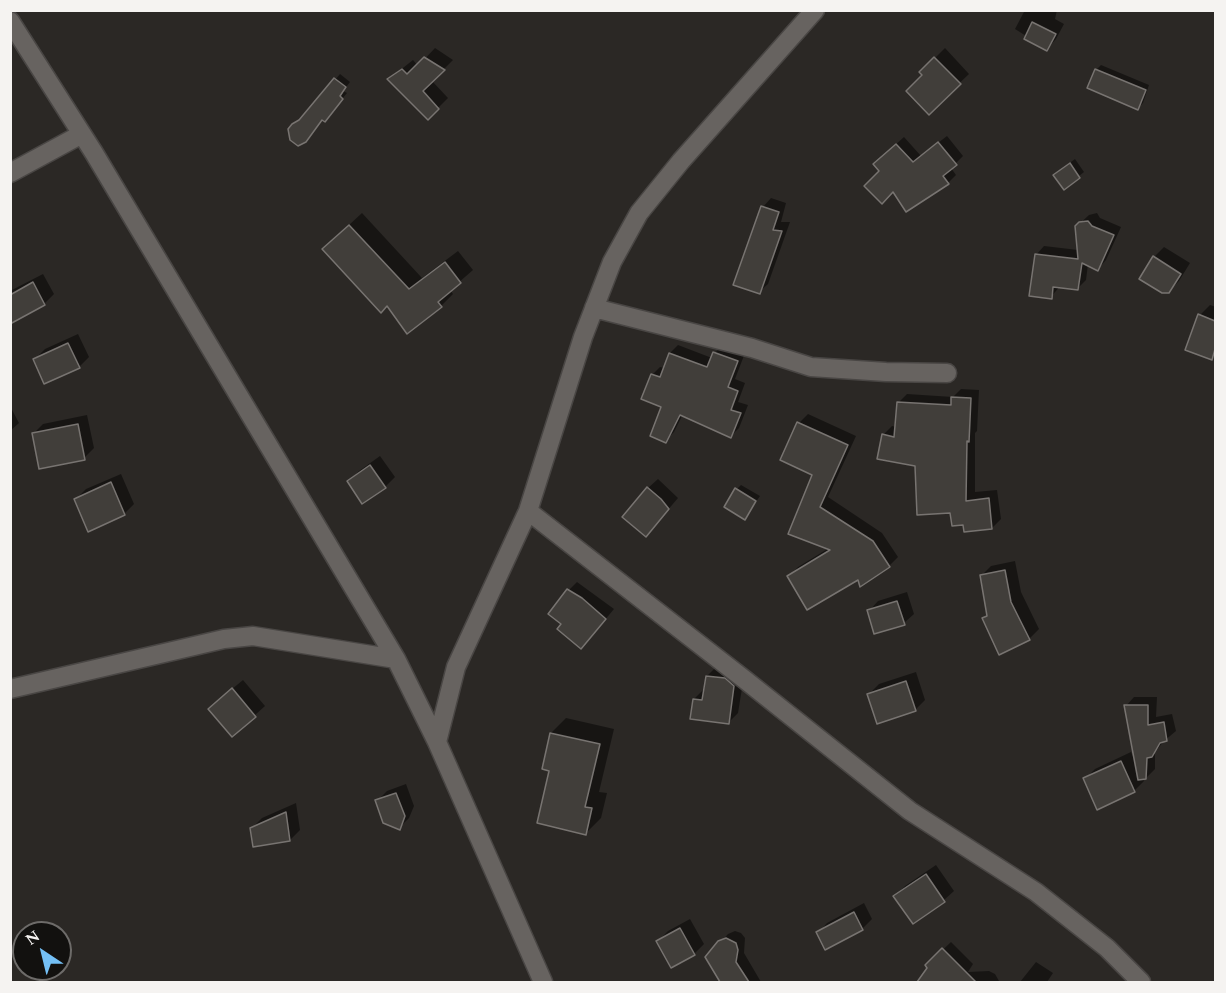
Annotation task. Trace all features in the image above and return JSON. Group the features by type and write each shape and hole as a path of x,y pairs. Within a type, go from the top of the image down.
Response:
{"street":[{"path":"437,742 456,668 528,511 583,337 612,262 639,213 681,161 815,10"},
{"path":"10,21 82,134 396,659 437,742 543,982"},
{"path":"10,173 82,134"},
{"path":"594,308 752,348 811,367 947,373"},
{"path":"528,511 909,811 1036,892 1107,948 1141,982"},
{"path":"10,689 224,639 253,636 396,659"}],"building":[{"path":"1032,22 1056,34 1047,51 1024,39"},
{"path":"424,57 445,70 423,91 439,109 428,120 387,79 402,69 407,74"},
{"path":"934,57 961,84 929,115 906,91 922,75 919,72"},
{"path":"1095,69 1146,90 1138,110 1087,88"},
{"path":"334,78 346,87 340,96 343,99 325,122 322,120 306,142 298,146 290,140 288,129 299,120"},
{"path":"938,142 957,165 943,176 949,184 906,212 893,192 882,204 864,186 879,171 873,164 896,144 913,162"},
{"path":"1070,163 1080,178 1064,190 1053,175"},
{"path":"761,206 779,212 773,230 782,231 760,294 733,285"},
{"path":"1088,221 1092,226 1114,235 1098,271 1082,263 1078,290 1053,287 1052,299 1029,296 1035,254 1078,259 1075,226 1079,222"},
{"path":"349,225 409,289 445,262 461,283 438,302 442,307 407,334 387,306 381,313 322,249"},
{"path":"1153,256 1181,274 1169,293 1162,293 1139,279"},
{"path":"33,282 45,305 10,324 10,295"},
{"path":"1198,314 1215,321 1215,349 1212,360 1185,350"},
{"path":"68,343 80,368 44,384 33,359"},
{"path":"713,352 738,361 728,387 738,391 731,410 741,413 731,438 680,415 666,443 650,436 661,407 641,399 651,374 660,377 669,353 707,367"},
{"path":"951,397 971,398 969,442 967,441 966,501 989,498 992,529 964,532 963,525 952,526 950,513 917,515 915,466 877,459 882,434 894,437 897,402 951,405"},
{"path":"797,422 848,445 820,507 873,541 890,567 860,587 858,580 807,610 787,576 830,550 788,534 812,475 780,460"},
{"path":"78,424 85,460 39,469 32,433"},
{"path":"370,465 386,488 362,504 347,481"},
{"path":"111,482 125,515 88,532 74,499"},
{"path":"647,487 669,509 646,537 622,517"},
{"path":"735,488 756,501 745,520 724,507"},
{"path":"1005,570 1011,602 1030,640 999,655 982,618 987,616 980,575"},
{"path":"567,589 582,598 606,619 581,649 557,629 561,624 548,614"},
{"path":"897,601 905,625 874,634 867,610"},
{"path":"706,676 725,678 734,686 729,724 690,719 693,699 702,700"},
{"path":"906,681 916,711 877,724 867,694"},
{"path":"232,688 256,717 232,737 208,709"},
{"path":"1124,705 1148,705 1148,725 1164,722 1167,741 1160,743 1152,757 1147,758 1146,779 1138,780"},
{"path":"550,733 600,744 585,807 592,808 586,835 537,823 549,771 542,769"},
{"path":"1121,761 1135,792 1097,810 1083,778"},
{"path":"396,793 405,816 400,830 383,823 375,800"},
{"path":"286,812 290,841 253,847 250,828"},
{"path":"926,874 945,902 913,924 893,896"},
{"path":"854,912 863,930 825,950 816,932"},
{"path":"680,928 695,955 671,968 656,941"},
{"path":"726,938 736,943 738,950 736,962 749,982 720,982 705,957 718,941"},
{"path":"942,948 976,982 917,982 927,968 925,965"}]}
